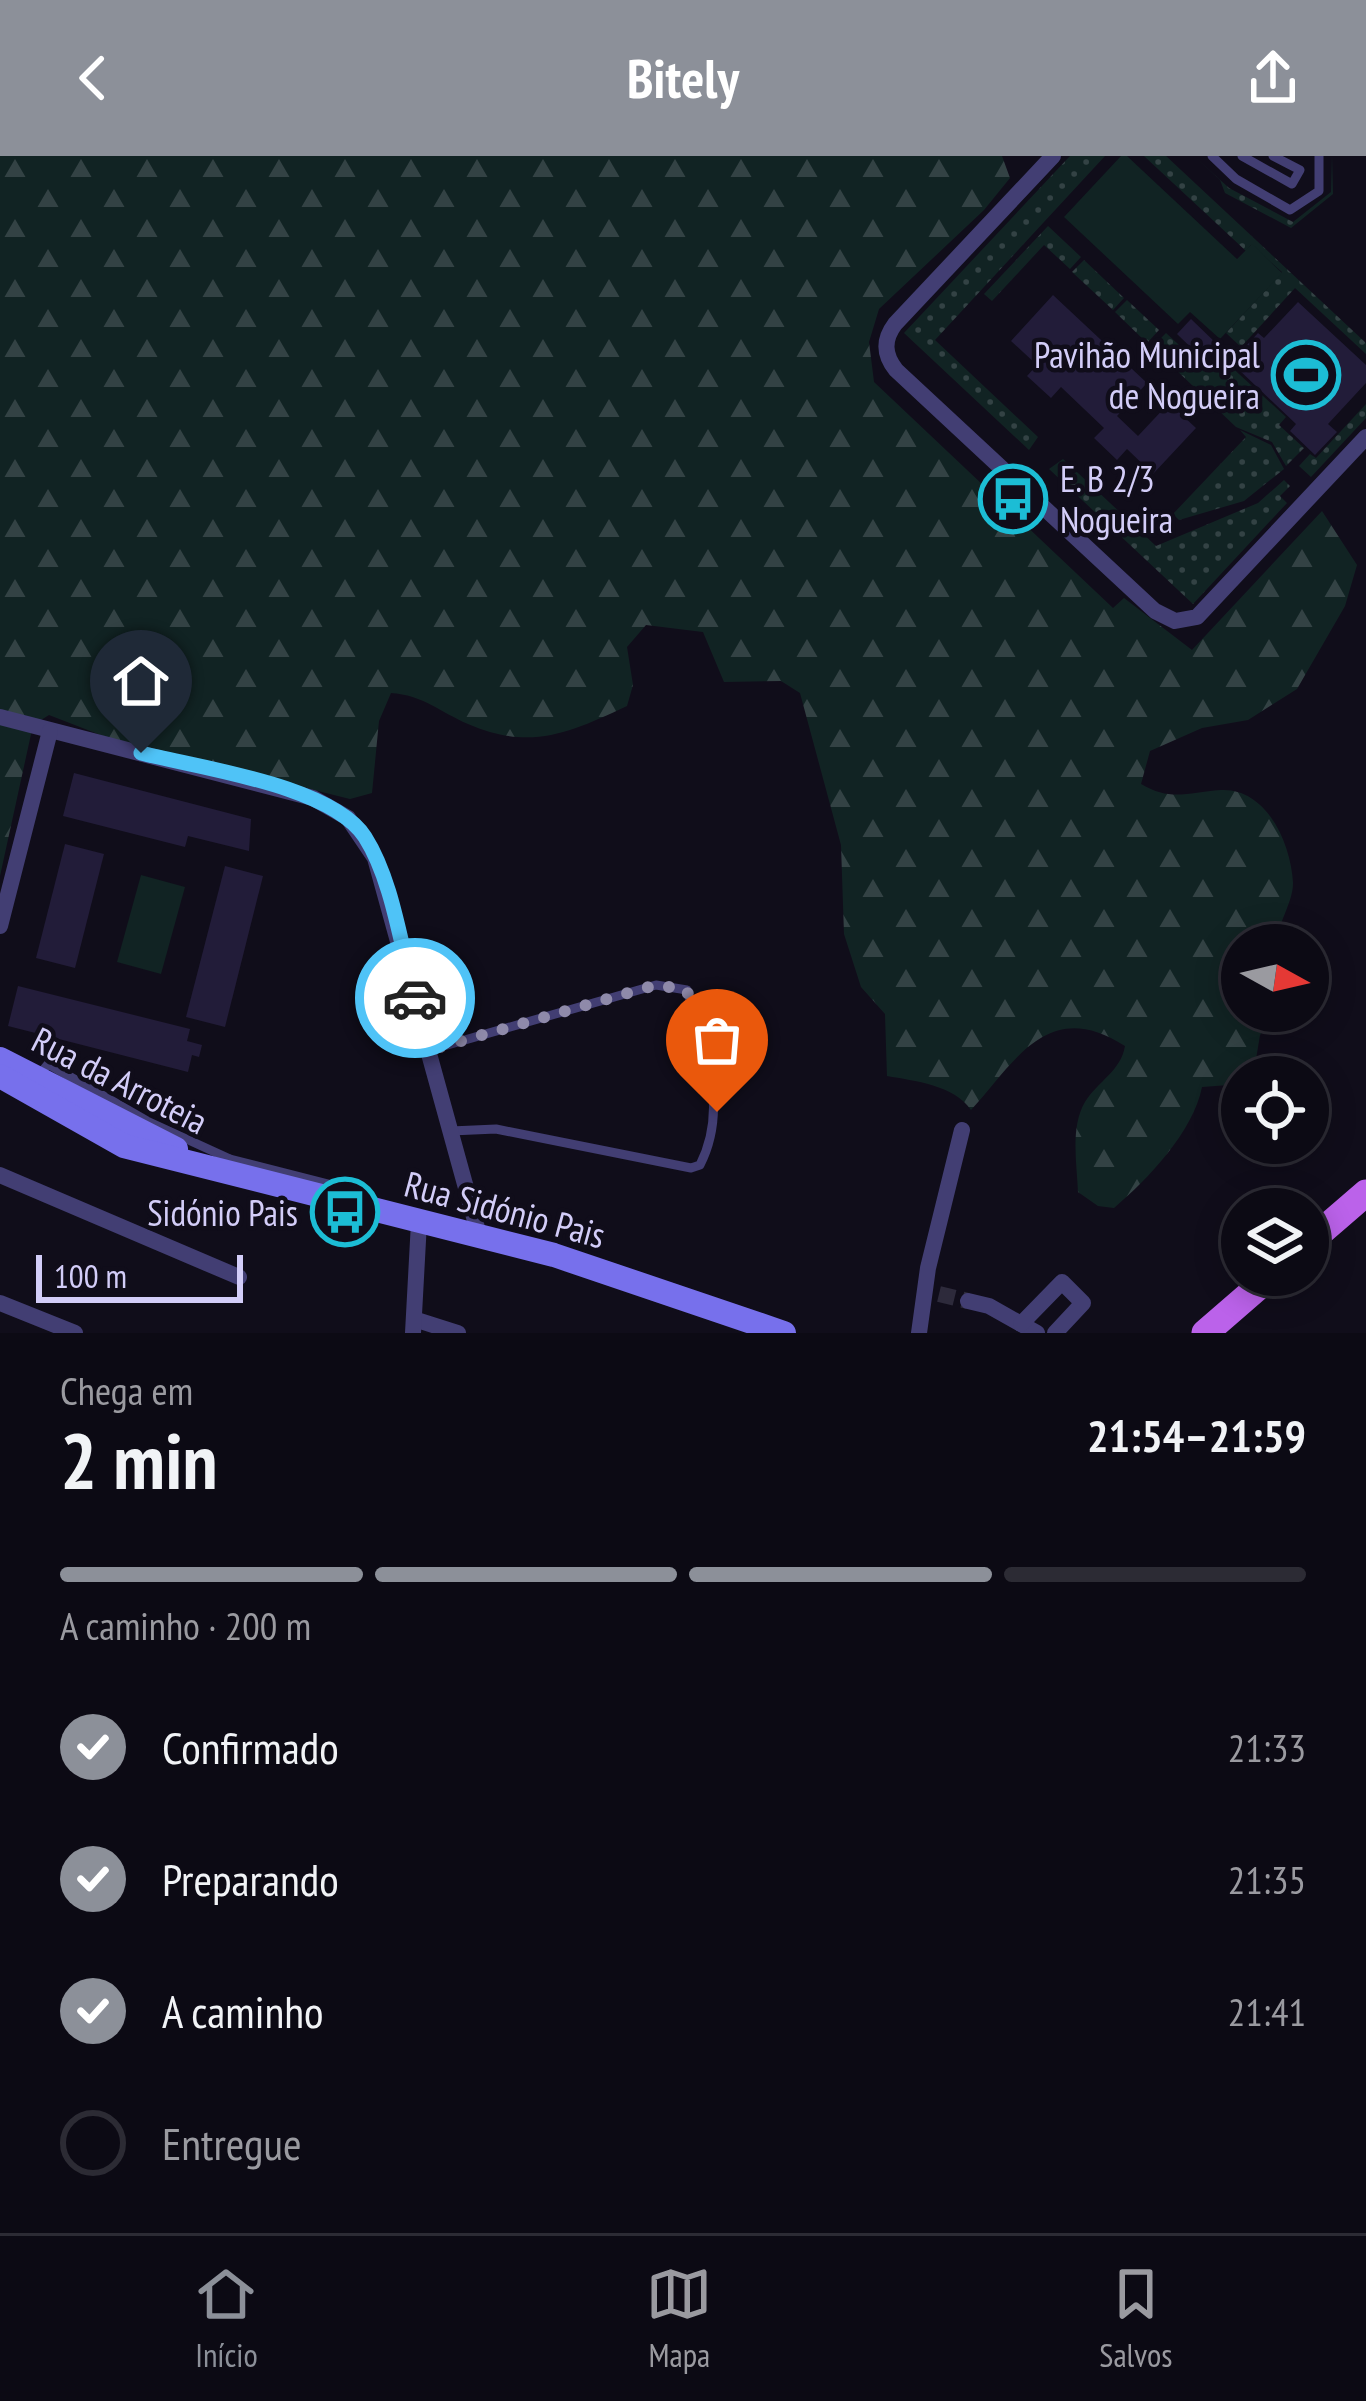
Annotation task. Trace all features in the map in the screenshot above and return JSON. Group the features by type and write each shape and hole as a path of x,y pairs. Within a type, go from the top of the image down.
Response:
{"main road":[{"name":"Rua da Arroteia","path":"0,1058 220,1164"},
{"name":"Rua da Arroteia","path":"0,1076 124,1146 220,1164"},
{"name":"Rua Sidónio Pais","path":"220,1164 340,1202 554,1255 784,1333"},
{"path":"1329,1225 1366,1192"},
{"path":"1205,1333 1248,1296"}],"street":[{"path":"1053,156 891,328 887,354 896,370 1155,611 1174,621 1200,615 1366,437"},
{"path":"0,717 313,798 347,818 375,858 479,1235"},
{"path":"0,926 50,730"},
{"path":"919,1333 932,1293 962,1130"},
{"path":"0,1175 239,1277"},
{"path":"419,1222 413,1326 458,1333"},
{"path":"968,1301 1029,1329 1062,1282 1083,1303 1055,1333"},
{"path":"0,1303 75,1333"}],"lane":[{"path":"1212,156 1236,179 1290,209 1319,190 1319,156"},
{"path":"1242,156 1292,184 1300,170 1274,156"},
{"path":"430,1050 656,985 680,985 687,990 716,1102 708,1150 700,1166 691,1168 496,1129 452,1131"}],"green space":[{"path":"0,156 1002,156 1010,178 984,210 879,309 869,342 874,382 1113,608 1124,598 1192,650 1322,511 1357,565 1345,606 1297,689 1248,720 1202,728 1150,751 1141,784 1152,790 1237,792 1263,808 1281,836 1293,883 1281,924 1221,924 1221,1032 1262,1032 1256,1056 1221,1056 1221,1086 1202,1087 1179,1137 1114,1208 1098,1206 1078,1192 1076,1134 1085,1102 1119,1062 1125,1046 1098,1032 1075,1028 1054,1032 1019,1055 971,1110 944,1090 887,1076 885,1014 861,987 844,934 841,845 800,693 781,681 724,682 703,632 646,625 627,647 633,685 627,706 549,735 491,732 422,701 391,693 379,721 372,793 350,799 111,739 49,715 33,725 0,876"},
{"path":"1070,156 1105,156 935,340 1038,437 1029,450 904,333"},
{"path":"1121,156 1127,156 1237,259 1252,244 1282,273 1220,339 1190,312 1178,324 1064,217"},
{"path":"1144,156 1166,156 1366,343 1366,354 1295,288 1241,347 1226,333 1282,272 1251,245 1246,251"},
{"path":"1194,156 1229,188 1293,222 1331,192 1332,156 1333,194 1291,228 1225,193 1220,180"},
{"path":"1048,226 1081,257 1070,269 1044,245 992,301 984,294"},
{"path":"1084,260 1124,298 1113,310 1072,272"},
{"path":"1127,300 1159,330 1147,343 1115,312"},
{"path":"1166,333 1203,367 1228,346 1235,353 1227,363 1286,417 1279,425 1304,448 1286,466 1272,442 1236,427 1152,347"},
{"path":"1366,404 1366,418 1311,477 1299,466 1310,454 1316,458"},
{"path":"1240,430 1271,445 1284,469 1244,501 1179,520 1173,514 1246,437"},
{"path":"1063,459 1156,546 1258,503 1284,480 1290,486 1280,496 1287,503 1193,604 1049,469"},
{"path":"141,875 185,887 161,974 117,962"}],"building":[{"path":"1053,295 1147,383 1117,416 1138,436 1169,403 1196,428 1153,474 1127,449 1117,460 1094,438 1104,428 1061,387 1051,398 1027,376 1037,365 1011,341"},
{"name":"Pavihão Municipal de Nogueira","path":"1298,302 1366,365 1366,383 1328,424 1337,432 1315,455 1290,431 1296,424 1237,368 1241,363 1235,358 1258,333 1264,338"},
{"path":"1191,319 1219,346 1205,361 1177,334"},
{"path":"74,773 251,819 249,851 188,836 185,847 63,816"},
{"path":"65,844 104,854 75,968 36,958"},
{"path":"225,866 263,876 225,1027 186,1017"},
{"path":"18,986 190,1029 187,1041 202,1045 199,1057 192,1055 188,1072 8,1026"}],"tunnel":[{"path":"939,1294 968,1301"}],"way so far":[{"path":"415,998 430,1050 656,985 680,985 687,990 717,1112"}],"place":[{"name":"Pavihão Municipal de Nogueira","path":"1306,375"},
{"name":"E. B 2/3 Nogueira","path":"1013,499"},
{"name":"Sidónio Pais","path":"345,1212"}],"route":[{"path":"141,753 313,798 347,818 364,835 375,858 415,998"}]}
